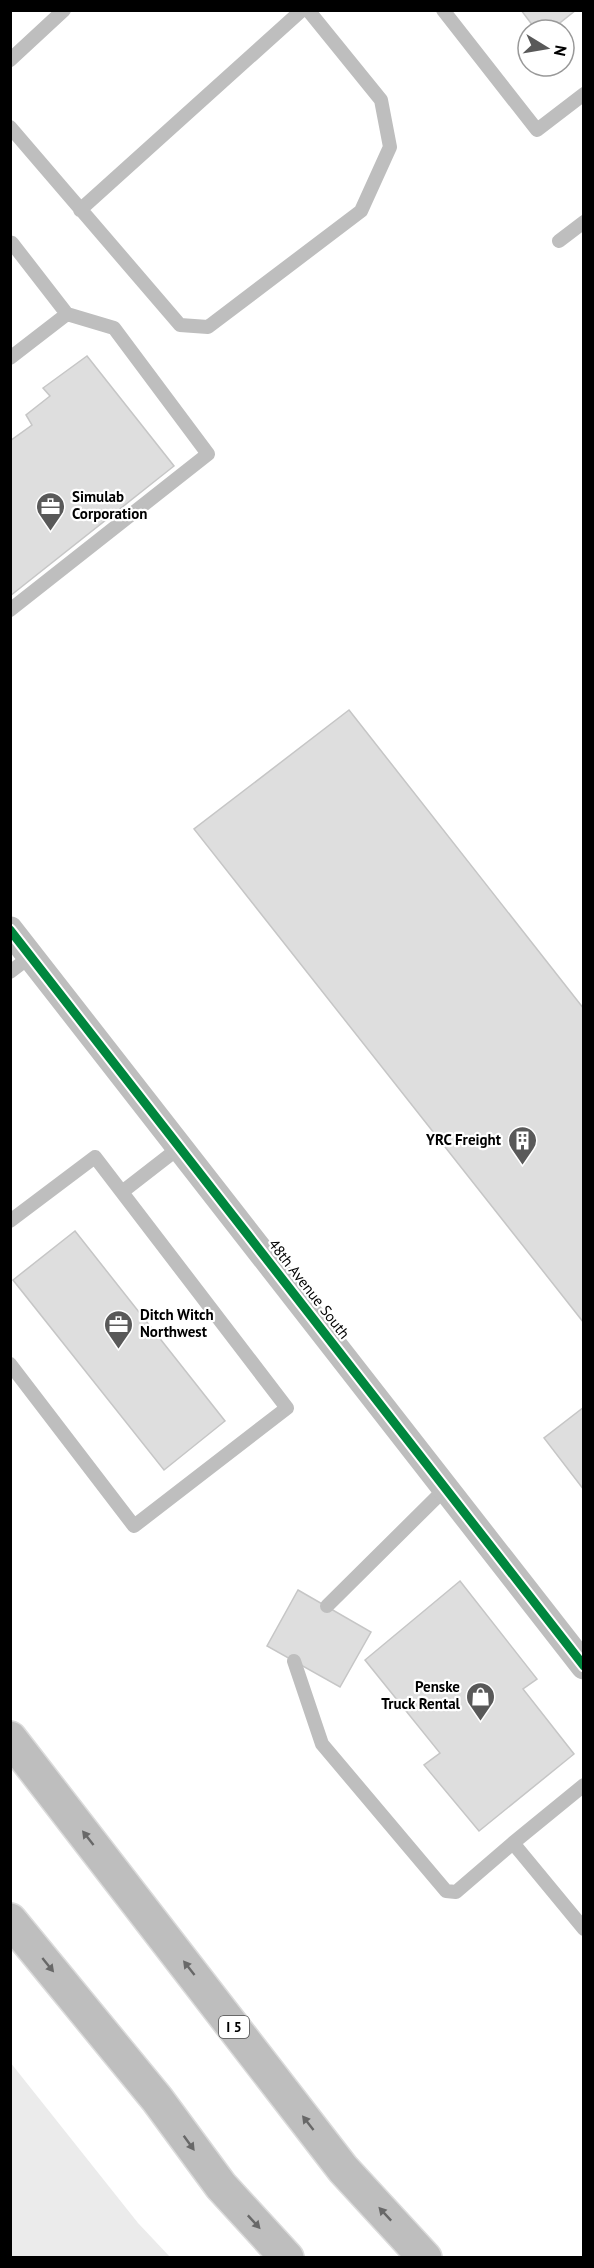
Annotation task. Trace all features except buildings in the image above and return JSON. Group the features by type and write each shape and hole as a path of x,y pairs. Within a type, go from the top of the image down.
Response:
{"highway":[{"name":"I 5","path":"10,1738 343,2169 424,2258"},
{"path":"10,1920 157,2099 221,2186 287,2258"}],"street":[{"name":"48th Avenue South","path":"10,930 21,964 180,1148 584,1666"}],"lane":[{"path":"10,60 64,10"},
{"path":"80,210 302,10"},
{"path":"10,127 180,325 208,327 361,211 390,147 381,100 308,10"},
{"path":"443,10 537,130 584,94"},
{"path":"559,241 584,222"},
{"path":"10,244 12,243 67,314 114,328 208,454 10,610"},
{"path":"10,358 67,314"},
{"path":"122,1192 180,1148"},
{"path":"10,1221 94,1157 287,1408 134,1526 10,1364"},
{"path":"327,1606 446,1489"},
{"path":"294,1661 322,1744 447,1892 456,1892 584,1785"},
{"path":"513,1843 584,1929"}],"shaded area":[{"path":"10,2062 138,2223 170,2257 11,2257"}],"cycle path":[{"path":"10,930 584,1666"}],"place":[{"name":"Simulab Corporation","path":"51,532"},
{"name":"YRC Freight","path":"522,1166"},
{"name":"Ditch Witch Northwest","path":"119,1350"},
{"name":"Penske Truck Rental","path":"481,1722"}]}
